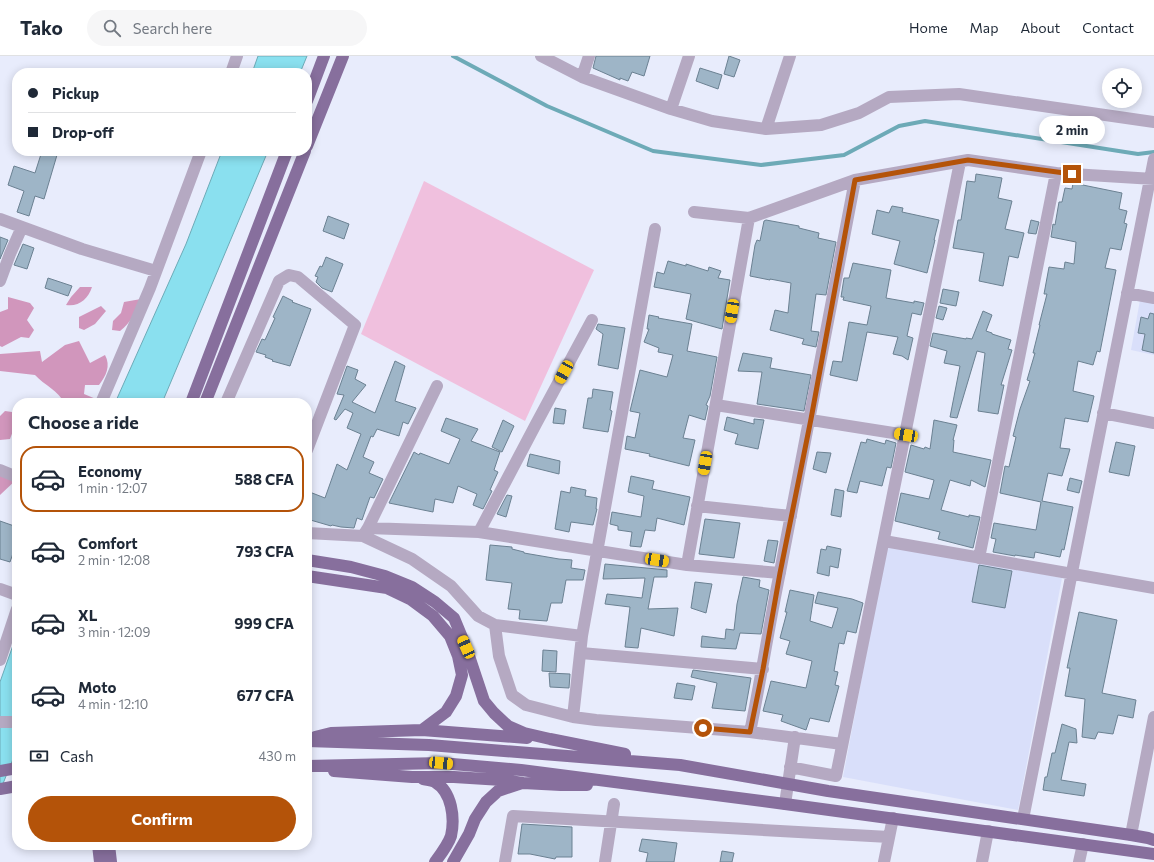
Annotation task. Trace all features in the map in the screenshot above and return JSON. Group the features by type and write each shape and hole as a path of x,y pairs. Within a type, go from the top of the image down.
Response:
{"main road":[{"path":"312,88 324,56"},
{"path":"312,134 343,56"},
{"path":"193,398 286,156"},
{"path":"207,398 303,156"},
{"path":"312,561 351,567 385,576 412,586 435,602 454,618 466,647 484,701 508,726 524,733 680,765 828,791 1131,835 1154,840"},
{"path":"312,577 387,588 410,599 433,616 450,636 458,656 462,675 456,696 446,712 422,730"},
{"path":"312,739 331,733 422,730 550,739"},
{"path":"312,740 429,745 680,765"},
{"path":"312,766 441,763 521,770 988,831 1082,844 1148,856"},
{"path":"0,771 12,769"},
{"path":"312,769 412,777 454,777 502,780 523,783 592,785 607,782"},
{"path":"412,777 434,782 451,803 451,836 443,852 435,862"},
{"path":"453,862 469,834 475,819 486,802 498,791 523,783"},
{"path":"0,789 12,787"},
{"path":"99,850 100,862"},
{"path":"110,850 111,862"}],"street":[{"path":"233,68 237,56"},
{"path":"541,56 582,77 671,109 712,121 766,129 821,125 859,113 889,98 959,94 1154,122"},
{"path":"582,77 589,56"},
{"path":"671,109 689,56"},
{"path":"766,129 790,56"},
{"path":"103,398 156,271 200,156"},
{"path":"694,212 748,218 855,180 968,160 1056,172 1152,171 1023,819"},
{"path":"790,767 836,776 960,162"},
{"path":"979,558 1056,172"},
{"path":"750,732 811,419 855,180"},
{"path":"687,565 748,218"},
{"path":"0,219 82,249 156,271"},
{"path":"0,281 22,227"},
{"path":"573,717 582,636 655,228"},
{"path":"228,398 279,281 288,275 298,277 355,325 312,437"},
{"path":"1127,293 1154,298"},
{"path":"479,532 592,320"},
{"path":"366,532 437,386"},
{"path":"716,405 906,435"},
{"path":"1103,413 1154,423"},
{"path":"0,470 12,475"},
{"path":"697,506 792,516"},
{"path":"366,532 412,559 451,586 478,616 495,625 582,636"},
{"path":"312,533 479,532 687,565 780,573"},
{"path":"884,541 1154,588"},
{"path":"0,589 12,593"},
{"path":"0,660 12,624"},
{"path":"495,625 499,656 512,695 526,705 573,717 596,720 750,732 842,744"},
{"path":"581,653 763,669"},
{"path":"1131,835 1154,717"},
{"path":"0,722 12,722"},
{"path":"785,804 795,737"},
{"path":"605,862 614,804"},
{"path":"505,862 512,816 889,837"},
{"path":"884,862 893,818"},
{"path":"982,862 988,831"},
{"path":"1079,862 1082,844"}],"shaded area":[{"path":"424,181 594,270 525,421 361,334"},
{"path":"80,287 92,287 88,295 82,301 75,305 66,305 71,297"},
{"path":"8,297 30,303 34,308 27,320 34,330 29,338 21,337 2,347 0,346 0,312 8,309"},
{"path":"141,299 130,321 120,331 112,330 113,321 121,313 124,302"},
{"path":"1140,300 1154,303 1154,355 1131,350"},
{"path":"101,306 106,311 95,324 84,330 79,328 79,317"},
{"path":"79,341 90,363 105,355 108,367 104,378 99,385 85,385 84,394 94,398 61,398 35,375 0,371 0,354 40,351 42,362 65,345"},
{"path":"5,411 12,412 12,434 10,439 0,440 0,416"},
{"path":"0,469 12,476 12,484 0,495"},
{"path":"887,545 1062,578 1018,810 843,777"}],"water":[{"path":"258,56 307,56 302,68 254,68"},
{"path":"220,156 266,156 164,398 117,398 186,244"},
{"path":"12,648 12,761 0,791 0,682"}],"building":[{"path":"596,56 650,56 644,76 632,72 628,81 620,78 620,80 593,68"},
{"path":"729,56 740,60 734,77 724,74"},
{"path":"700,68 722,75 718,89 696,81"},
{"path":"40,156 57,156 44,199 35,196 29,216 17,212 24,191 8,185 14,166 35,173"},
{"path":"976,174 1002,178 998,198 1012,201 1005,229 1024,233 1018,258 1009,256 1003,286 979,281 984,253 953,248 958,220 961,220 967,181 975,182"},
{"path":"1073,183 1122,193 1119,209 1127,211 1124,223 1127,224 1121,250 1110,248 1105,268 1116,270 1100,352 1097,351 1093,365 1078,361 1073,391 1094,396 1088,422 1065,418 1060,448 1070,449 1062,476 1048,473 1042,501 1073,507 1064,550 1062,549 1060,557 1035,552 1034,558 993,552 996,539 991,538 994,523 1036,530 1041,502 1000,493 1005,466 1009,467 1016,437 1013,436 1020,409 1030,381 1027,380 1035,353 1033,353 1047,294 1044,294 1049,267 1064,269 1065,262 1074,264 1076,242 1051,237 1053,224 1055,225 1059,202 1062,202 1065,188 1072,189"},
{"path":"892,206 903,208 902,212 939,220 927,273 894,264 900,241 872,234 877,210 889,213"},
{"path":"328,216 349,224 344,239 323,231"},
{"path":"766,220 799,226 799,228 819,233 818,238 836,242 826,295 816,294 811,331 819,332 816,347 802,344 804,339 770,330 775,310 788,313 791,283 750,276 755,245 757,240 760,241 764,221"},
{"path":"1031,220 1039,222 1036,234 1028,233"},
{"path":"0,237 8,240 0,259"},
{"path":"23,244 34,248 27,269 14,265"},
{"path":"326,257 343,264 332,292 322,288 316,282 318,277 315,276 320,266 322,267"},
{"path":"668,261 686,266 686,264 708,271 709,267 721,271 718,278 730,280 722,329 686,319 691,294 654,287 657,272 664,274"},
{"path":"853,263 891,270 886,298 914,303 914,301 924,303 921,315 912,313 907,336 913,338 908,360 902,356 893,354 898,337 867,332 857,381 830,375 833,361 842,362 849,322 867,325 871,306 843,300 844,297 841,297 844,278 849,278"},
{"path":"48,278 72,286 68,296 45,288"},
{"path":"943,289 959,292 956,306 940,303"},
{"path":"283,296 293,301 292,302 311,309 290,366 272,361 273,360 265,357 266,355 256,352 262,339 265,340 275,318 273,317"},
{"path":"939,306 947,308 943,320 936,318"},
{"path":"983,311 992,315 986,331 1011,340 1008,349 1012,350 1001,385 1004,385 998,414 978,411 985,353 977,351 957,418 950,417 960,366 944,363 947,351 930,346 933,333 972,339"},
{"path":"1150,313 1154,314 1154,353 1142,350 1145,334 1138,333 1141,317 1148,319"},
{"path":"649,315 692,324 687,351 717,357 710,396 706,405 708,406 705,420 689,415 683,438 695,440 689,466 649,456 650,454 625,449 627,436 635,438 640,413 630,411 640,370 667,377 673,355 658,352 659,348 644,342 649,329 647,329"},
{"path":"598,324 625,328 618,369 598,365 603,334 596,329"},
{"path":"743,353 772,358 770,368 811,375 804,411 757,404 762,372 738,371"},
{"path":"395,361 405,366 395,401 416,408 408,424 403,422 399,436 377,429 373,437 371,436 363,457 374,462 369,473 383,479 374,498 370,497 362,520 357,518 354,528 331,526 312,520 312,493 325,498 337,464 347,470 361,434 347,428 353,413 345,409 336,420 334,419 344,395 337,394 347,366 358,370 355,379 366,385 352,402 375,413"},
{"path":"593,389 613,392 610,410 612,411 608,432 583,428 588,398 592,398"},
{"path":"555,408 566,410 564,424 553,423"},
{"path":"727,417 754,424 754,419 764,420 758,449 735,444 738,434 724,430"},
{"path":"446,418 478,429 471,441 500,452 494,470 498,472 490,490 492,491 483,509 473,505 477,494 458,486 453,503 435,499 433,512 389,503 414,452 419,455 420,453 449,464 460,439 441,431"},
{"path":"503,420 514,426 502,452 492,447"},
{"path":"934,420 957,425 953,440 953,452 991,460 985,487 971,480 970,486 950,480 941,510 969,517 969,515 980,517 973,548 938,539 940,532 895,521 901,493 929,499 934,480 905,472 911,445 924,449 925,447 930,449"},
{"path":"867,439 885,444 886,440 896,443 891,468 887,467 882,486 860,481 857,493 847,491 861,442 866,443"},
{"path":"1116,442 1135,446 1129,476 1109,472"},
{"path":"817,452 831,453 826,473 813,469"},
{"path":"530,454 560,461 559,474 527,466"},
{"path":"631,476 654,481 652,489 690,497 684,525 657,518 655,531 645,530 641,547 630,546 632,532 618,530 618,526 610,524 612,512 641,517 644,496 628,492"},
{"path":"1070,478 1082,481 1079,493 1067,490"},
{"path":"571,487 586,490 585,496 597,498 597,509 593,525 571,522 569,532 555,529 561,491 570,493"},
{"path":"835,489 844,491 841,517 831,515"},
{"path":"507,495 512,496 506,517 497,514"},
{"path":"705,519 740,523 734,558 699,554"},
{"path":"0,521 12,525 12,556 10,562 0,559"},
{"path":"768,540 778,541 774,563 764,561"},
{"path":"490,545 512,547 512,549 524,553 572,560 571,568 585,570 583,580 566,580 562,603 551,603 547,621 519,619 520,610 508,609 512,583 486,580"},
{"path":"827,546 841,549 838,568 830,566 829,576 817,573 821,549 826,550"},
{"path":"605,564 667,570 667,577 654,577 648,609 678,608 674,636 641,628 638,648 625,647 630,607 605,604 607,594 642,598 645,578 603,579"},
{"path":"979,565 1012,571 1005,608 972,602"},
{"path":"743,577 760,580 759,587 769,590 761,634 740,633 736,649 701,647 702,636 725,639 726,629 734,630 737,604"},
{"path":"695,582 712,584 706,613 691,608"},
{"path":"790,590 814,595 810,621 832,628 838,608 815,603 818,592 852,599 863,603 856,633 847,631 844,644 839,643 834,671 838,672 835,685 839,686 829,722 810,718 806,730 781,721 783,715 763,711 771,681 806,688 812,661 786,654 790,641 780,638 787,612 785,612"},
{"path":"1079,612 1117,620 1102,693 1136,700 1133,718 1118,715 1113,734 1098,732 1095,739 1082,737 1085,699 1065,696 1070,668 1067,668"},
{"path":"543,650 557,651 556,672 542,671"},
{"path":"693,670 751,678 745,711 712,708 717,683 691,677"},
{"path":"549,673 570,674 569,688 550,687"},
{"path":"677,683 695,686 692,700 674,698"},
{"path":"1062,724 1076,729 1077,743 1069,742 1061,780 1086,784 1084,796 1043,790 1045,777 1047,777 1052,753 1055,753"},
{"path":"522,824 572,827 572,857 556,857 555,859 530,854 518,854"},
{"path":"642,839 677,843 674,862 646,862 648,853 639,851"},
{"path":"722,851 734,853 732,862 720,862"}],"waterway":[{"path":"453,56 547,106 653,151 761,165 844,155 899,126 925,121 1138,154 1154,152"}],"route":[{"path":"703,728 750,732 811,419 855,180 968,160 1072,174"}]}
